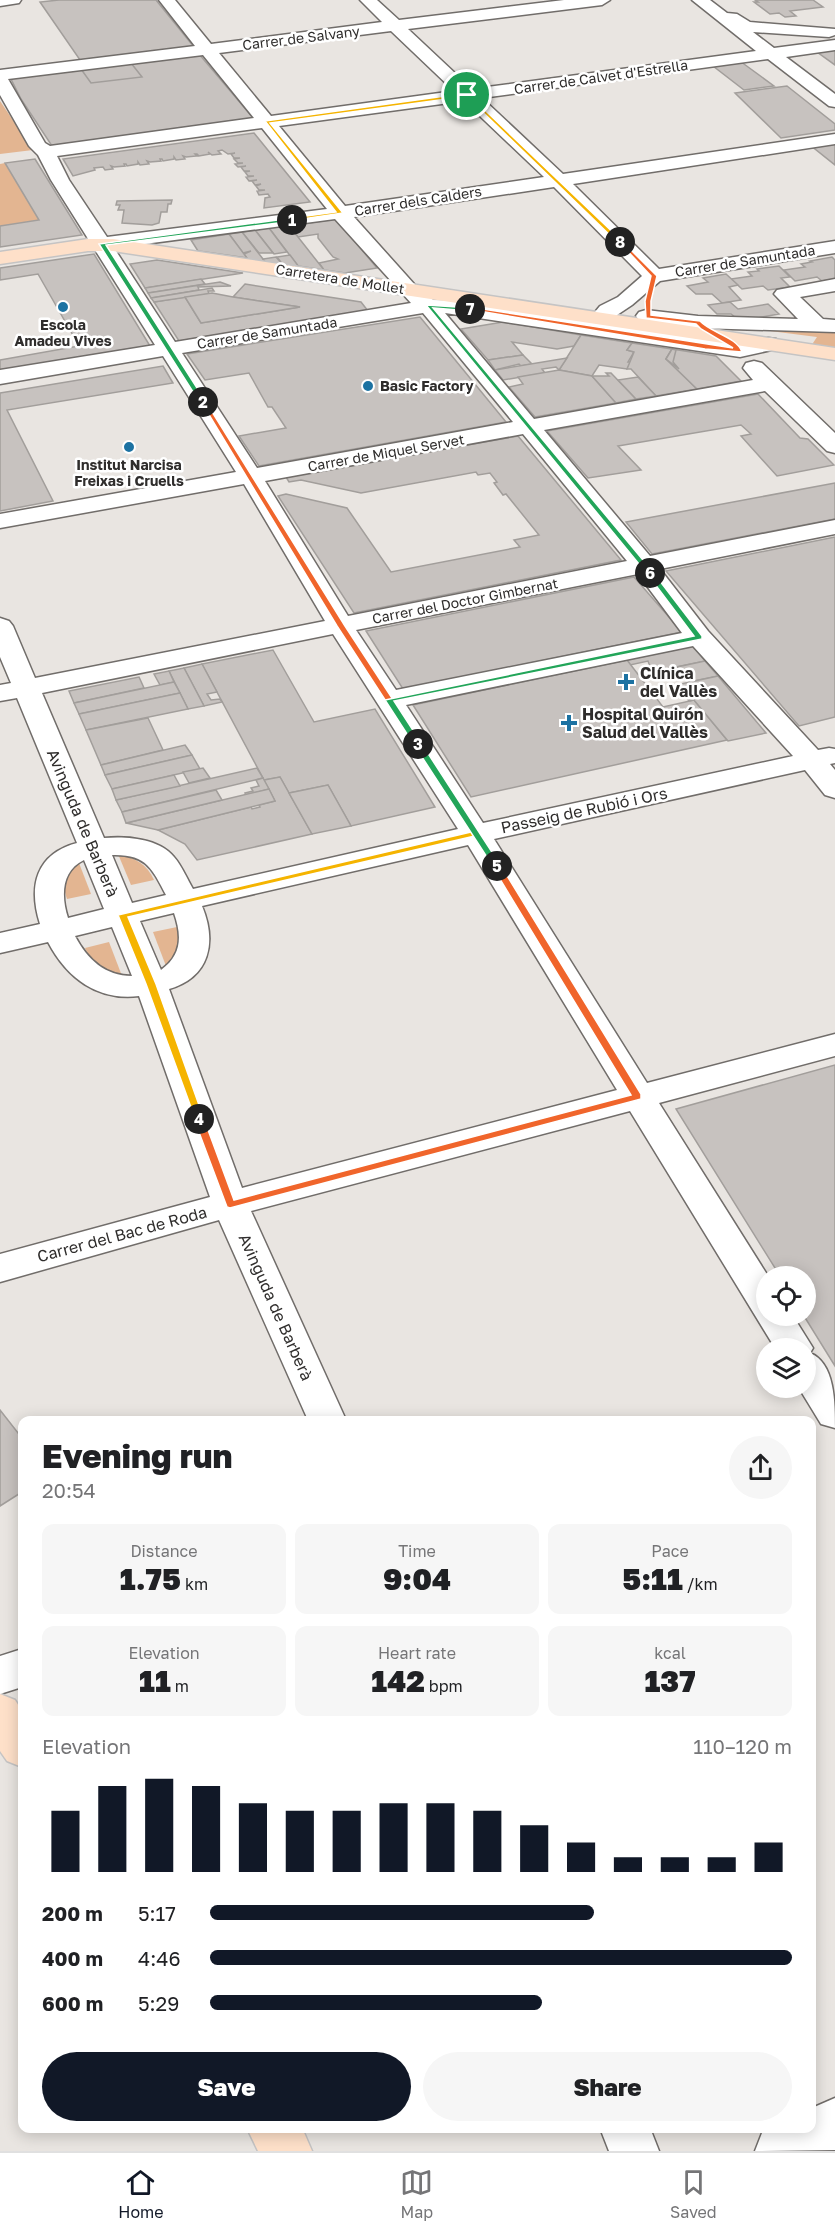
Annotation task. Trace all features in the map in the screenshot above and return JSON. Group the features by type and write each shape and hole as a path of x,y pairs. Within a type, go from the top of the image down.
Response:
{"main road":[{"name":"Carrer dels Calders","path":"0,258 102,244"},
{"name":"Carretera de Mollet","path":"102,244 404,284 606,320 835,354"},
{"path":"0,1714 18,1741"},
{"path":"275,2133 287,2151"}],"street":[{"path":"0,2 13,0"},
{"path":"167,0 340,213 404,284 428,306 644,565 699,637 824,758 835,789"},
{"path":"368,0 558,180 654,276"},
{"name":"Carrer de Salvany","path":"0,75 576,1 602,0"},
{"path":"708,1 746,27 835,33"},
{"path":"708,1 770,54 835,102"},
{"path":"761,28 835,82"},
{"name":"Carrer de Calvet d'Estrella","path":"46,152 835,45"},
{"path":"0,80 38,146 46,152 60,180 251,477 341,626 476,834 756,1288"},
{"name":"Carrer dels Calders","path":"102,244 340,213 835,139"},
{"name":"Carrer de Samuntada","path":"606,320 654,276 835,247"},
{"name":"Carrer de Samuntada","path":"648,316 648,301 654,276"},
{"path":"826,326 783,294 835,285"},
{"name":"Carrer de Samuntada","path":"0,377 428,306"},
{"name":"Carretera de Mollet","path":"428,306 606,320 740,351"},
{"name":"Carretera de Mollet","path":"606,320 648,316 698,322 826,326"},
{"path":"698,322 703,328 720,336 740,351 835,446"},
{"path":"740,351 768,344"},
{"name":"Carrer de Miquel Servet","path":"0,521 771,383"},
{"name":"Carrer del Doctor Gimbernat","path":"12,691 835,527"},
{"name":"Avinguda de Barberà","path":"0,626 12,691 94,848 123,915 151,984 230,1204 325,1416"},
{"path":"389,700 699,637"},
{"name":"Passeig de Rubió i Ors","path":"0,943 476,834 824,758"},
{"path":"120,846 144,850 162,861 184,901 196,938 193,955 175,975 151,984 117,986 98,981 81,969 56,930 52,914 50,878 57,865 71,855 94,848 120,846"},
{"name":"Carrer del Bac de Roda","path":"0,1268 230,1204 835,1045"},
{"path":"816,1383 835,1415 816,1422"},
{"path":"0,1675 18,1669"},
{"path":"816,2133 835,2123"},
{"path":"628,2133 634,2151"},
{"path":"780,2151 815,2133"}],"shaded area":[{"path":"0,101 33,150 0,154"},
{"path":"5,163 39,220 0,226 0,164"},
{"path":"739,327 835,328 835,350 811,346 817,337"},
{"path":"118,854 140,862 154,880 131,885"},
{"path":"79,863 91,894 67,899 66,879"},
{"path":"177,927 180,938 178,948 166,966 153,932"},
{"path":"109,942 122,976 99,966 91,959 85,948"}],"building":[{"path":"156,0 194,47 80,60 40,2"},
{"path":"755,0 813,0 823,7 790,11 796,16 785,17 779,13 770,14 754,2 758,2"},
{"path":"835,50 835,65 817,52"},
{"path":"199,54 254,119 52,146 21,99 10,77"},
{"path":"742,62 774,86 744,90 713,66"},
{"path":"131,63 142,77 91,83 81,69"},
{"path":"787,86 835,124 835,130 781,138 735,93"},
{"path":"254,133 310,202 264,208 265,198 270,197 268,194 259,195 257,191 265,190 259,190 256,186 261,184 255,185 252,181 257,180 249,181 246,177 254,176 248,176 245,172 250,171 244,171 241,167 246,166 238,167 235,164 243,163 238,163 234,159 240,158 234,158 231,154 235,153 228,154 222,150 218,151 221,154 212,155 208,152 210,154 183,156 185,159 176,160 174,157 174,159 163,161 160,159 161,161 147,161 149,164 140,165 138,162 138,164 127,166 124,164 125,166 111,166 113,169 105,170 103,167 94,168 95,170 73,176 63,159"},
{"path":"835,142 835,165 810,145"},
{"path":"35,159 82,235 0,247 0,226 39,220 5,163"},
{"path":"172,200 171,204 168,204 167,212 161,212 159,223 152,225 122,223 124,210 118,210 120,205 116,205 117,201"},
{"path":"336,219 377,268 345,273 324,270 319,263 338,259 333,257 318,238 318,234 298,237 289,226"},
{"path":"289,226 324,270 298,266 269,228"},
{"path":"269,228 287,252 274,254 255,230"},
{"path":"255,230 273,253 259,253 242,232"},
{"path":"242,232 265,262 248,260 244,254 251,251 243,253 229,234"},
{"path":"229,234 247,258 198,251 191,240"},
{"name":"Escola Amadeu Vives","path":"94,254 150,346 0,370 0,360 79,346 38,274 0,280 0,268"},
{"path":"290,255 299,267 283,265 277,257"},
{"path":"276,257 283,265 265,262 263,259"},
{"path":"832,257 835,260 835,279 822,281 817,277 795,281 784,270 805,267 801,264"},
{"path":"157,260 243,273 145,288 130,264"},
{"path":"779,266 790,277 781,278 790,287 768,290 763,286 742,289 731,279 752,276 748,272 759,271 757,269"},
{"path":"726,274 738,285 729,287 741,300 722,303 712,294 696,294 687,286 708,282 703,278"},
{"path":"201,279 205,284 148,293 145,288"},
{"path":"220,282 231,286 198,287 199,290 151,298 148,293"},
{"path":"245,284 361,302 368,311 179,341 154,302 185,297 201,323 300,307 233,297"},
{"path":"212,288 214,291 208,291 209,294 154,302 151,298"},
{"path":"212,293 300,307 201,323 185,297"},
{"path":"730,302 738,309 768,304 779,314 757,318 735,317 731,314 717,314 708,305"},
{"name":"Basic Factory","path":"420,317 506,422 259,466 239,436 286,428 272,407 268,407 249,373 205,380 187,354"},
{"path":"503,322 581,335 574,346 557,349 512,342 523,355 488,360 461,329"},
{"path":"581,335 632,343 627,350 634,352 627,369 599,365 592,376 559,370"},
{"path":"632,343 672,349 666,359 697,389 656,396 631,369 627,369 634,352 627,350"},
{"path":"672,349 716,356 741,381 697,389 666,359"},
{"path":"672,349 676,350 673,362 679,369 666,359"},
{"path":"523,355 532,364 521,366 519,364 495,370 488,360"},
{"path":"567,358 559,370 556,367 542,369 545,373 503,380 495,370"},
{"path":"163,366 173,383 7,410 53,501 0,511 0,393"},
{"path":"559,370 592,376 616,403 535,417 509,387 523,384 518,377"},
{"path":"606,373 611,373 636,399 616,403 592,376 609,376"},
{"path":"638,377 656,396 636,399 618,380"},
{"path":"758,394 800,438 808,439 834,465 777,476 741,436 751,434 741,425 618,446 641,470 588,478 547,431"},
{"path":"518,436 621,560 354,613 278,496 286,494 347,508 391,572 520,547 514,540 539,535 506,494 503,495 490,473 478,475 476,472 361,493 301,480 289,482 286,477"},
{"path":"835,483 835,519 652,554 626,522"},
{"path":"835,537 835,717 799,726 666,571"},
{"path":"634,577 682,632 403,689 366,631"},
{"path":"693,646 705,661 652,672 648,661 630,665 627,660"},
{"path":"273,650 314,722 375,709 435,807 351,826 328,785 289,793 280,777 264,780 202,664"},
{"name":"Hospital Quirón Salud del Vallès","path":"627,660 663,707 694,700 727,740 471,797 413,705"},
{"path":"705,661 718,676 689,682 677,667"},
{"path":"202,664 217,692 207,694 211,700 220,699 222,702 204,706 184,668"},
{"path":"184,668 204,706 188,709 169,671"},
{"path":"169,671 174,682 160,685 154,674"},
{"path":"718,676 766,733 728,741 694,700 689,701 676,685"},
{"path":"139,677 144,688 74,703 69,691"},
{"path":"174,682 180,693 79,714 74,703"},
{"path":"180,693 188,709 86,730 79,714"},
{"path":"148,718 163,750 101,765 86,730"},
{"path":"185,745 192,755 105,775 101,765"},
{"path":"192,755 200,769 112,789 105,775"},
{"path":"203,768 210,778 189,783 183,772"},
{"path":"257,768 263,778 122,812 116,800"},
{"path":"174,775 180,786 116,800 112,789"},
{"path":"280,777 312,834 197,860 185,844 158,830 251,807 252,809 275,801 264,780"},
{"path":"263,778 269,789 246,795 245,793 253,791 251,788 259,786 256,780"},
{"path":"328,785 351,826 312,834 289,793"},
{"path":"269,789 275,801 158,830 126,823"},
{"path":"216,790 222,800 126,823 122,812"},
{"path":"835,1065 835,1366 810,1326 816,1326 816,1266 774,1266 676,1109"},
{"path":"0,1410 18,1433 18,1495 0,1506"}],"place":[{"name":"Escola Amadeu Vives","path":"63,307"},
{"name":"Basic Factory","path":"368,386"},
{"name":"Institut Narcisa Freixas i Cruells","path":"129,447"},
{"name":"Clínica del Vallès","path":"626,682"},
{"name":"Hospital Quirón Salud del Vallès","path":"569,723"}],"route":[{"path":"467,95 267,122 340,213 102,244 251,477 341,626 423,753 476,834 123,915 151,984 230,1204 637,1097 492,859 476,834 389,700 699,637 644,565 428,306 455,307 740,351 720,336 703,328 698,322 648,316 648,301 654,276 558,180 467,95"}]}
